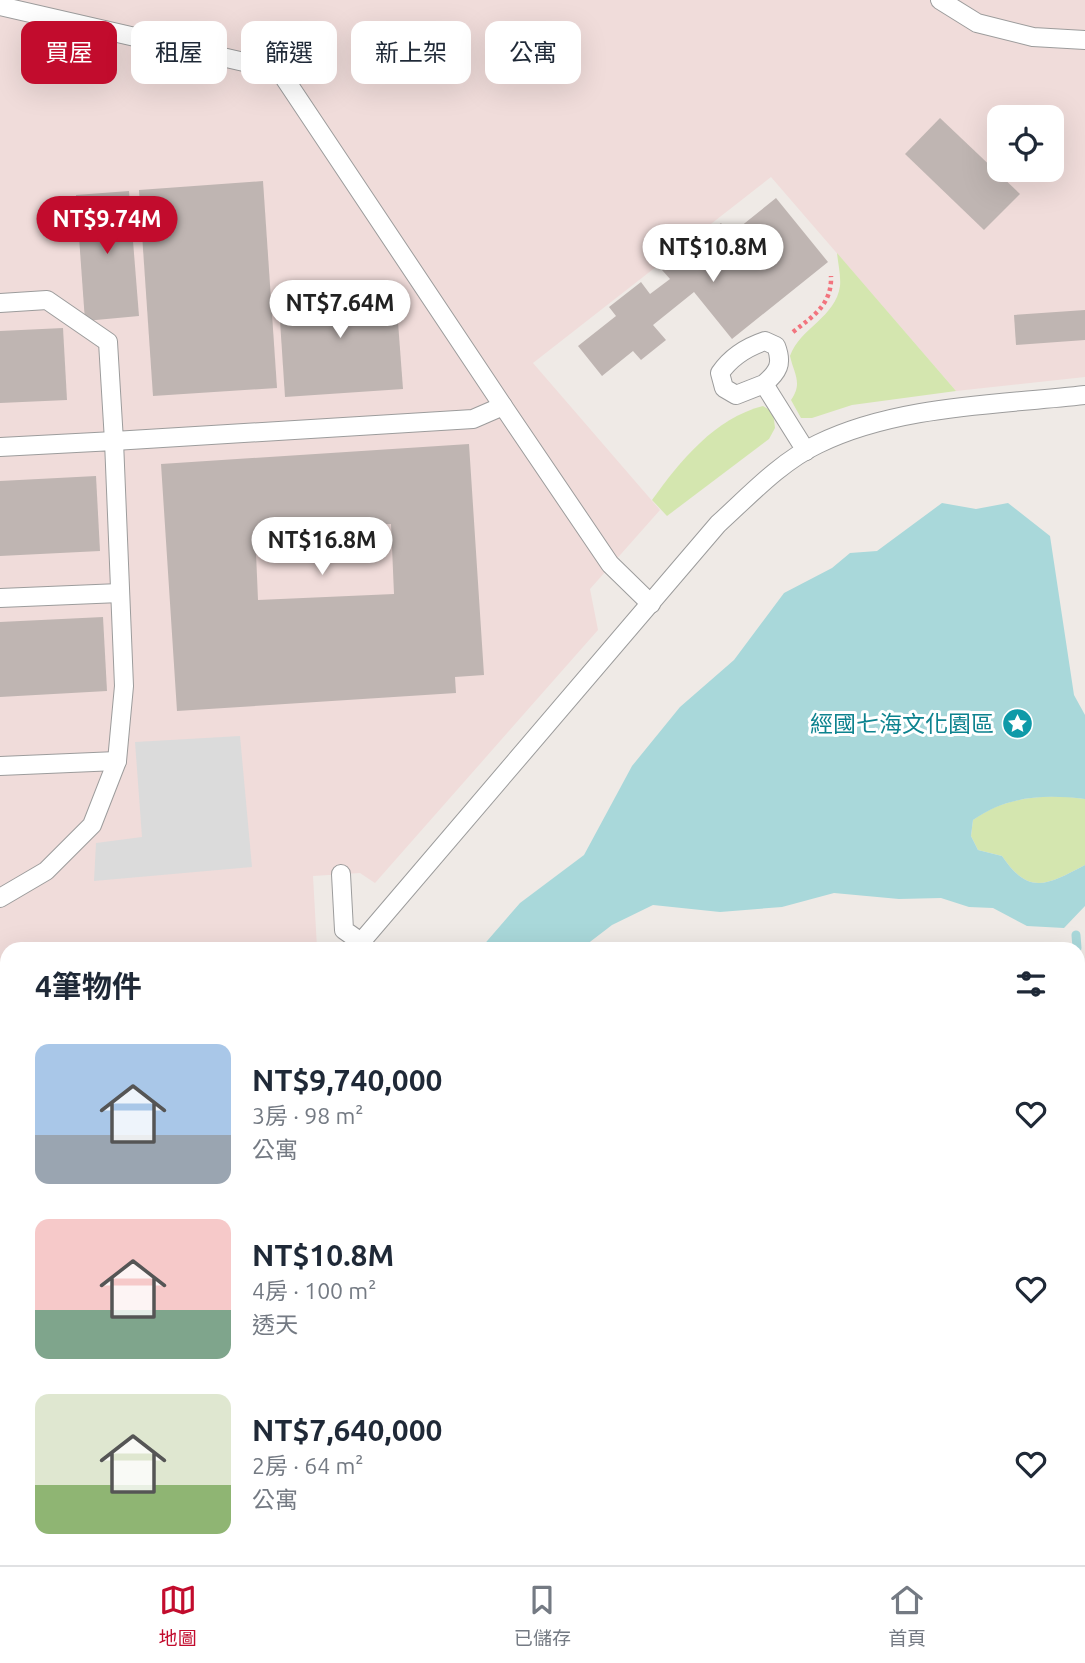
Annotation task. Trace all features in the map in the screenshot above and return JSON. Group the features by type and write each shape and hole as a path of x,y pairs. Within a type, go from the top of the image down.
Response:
{"lane":[{"path":"940,0 977,23 1033,37 1085,40"},
{"path":"0,5 279,70 610,564 650,604"},
{"path":"0,303 47,300 108,342 124,686 117,761 92,825 46,871 0,898"},
{"path":"765,341 776,346 781,358 777,373 764,384 736,395 724,388 720,373 728,362 753,345 765,341"},
{"path":"764,384 806,451"},
{"path":"361,942 718,524 779,470 806,451 874,424 938,412 1085,395"},
{"path":"0,447 473,419 503,406"},
{"path":"0,598 120,593"},
{"path":"0,766 117,761"},
{"path":"341,874 344,930 355,942"}],"path":[{"path":"776,346 823,307 830,296 831,276"}],"shaded area":[{"path":"0,0 1085,0 1085,377 956,391 771,177 533,363 660,510 590,589 598,630 375,883 360,873 313,876 317,942 0,942"},
{"path":"240,736 252,867 94,881 96,843 142,837 135,742"}],"green space":[{"path":"837,253 956,391 852,405 812,418 801,418 791,400 797,383 790,356 801,338 825,314 837,297 840,282"},
{"path":"763,406 773,412 775,428 769,439 667,516 652,500 687,456 729,420"},
{"path":"1061,796 1085,799 1085,865 1060,878 1039,883 1030,882 1012,869 1002,856 978,850 971,836 973,820 983,813 1015,801"}],"water":[{"path":"942,503 976,509 1008,503 1050,536 1074,695 1085,715 1085,799 1041,797 1013,801 973,820 971,836 978,850 1002,856 1012,869 1030,882 1039,883 1060,878 1085,865 1085,906 1064,928 1027,926 993,908 969,907 941,898 899,899 834,893 782,907 720,912 653,905 612,925 590,942 486,942 520,903 584,855 632,766 680,707 734,660 784,593 832,568 850,553 877,551"}],"building":[{"path":"940,118 987,163 987,182 1007,182 1020,194 984,230 905,154"},
{"path":"263,181 277,388 153,396 139,190"},
{"path":"129,191 139,316 85,321 76,195"},
{"path":"776,198 828,262 732,339 694,292 653,325 666,340 641,360 633,351 602,376 578,346 616,316 609,307 641,282 650,294 670,279 662,270 721,223 730,235"},
{"path":"395,282 403,389 285,397 278,290"},
{"path":"1085,310 1085,340 1016,345 1014,315"},
{"path":"63,328 67,400 0,403 0,331"},
{"path":"469,444 484,675 455,677 456,693 177,711 161,464","holes":["391,524 394,594 258,600 255,529"]},
{"path":"96,476 100,551 0,556 0,481"},
{"path":"103,617 107,691 0,697 0,622"}],"waterway":[{"path":"1076,935 1077,942"}],"place":[{"name":"經國七海文化園區","path":"1017,724"}]}
